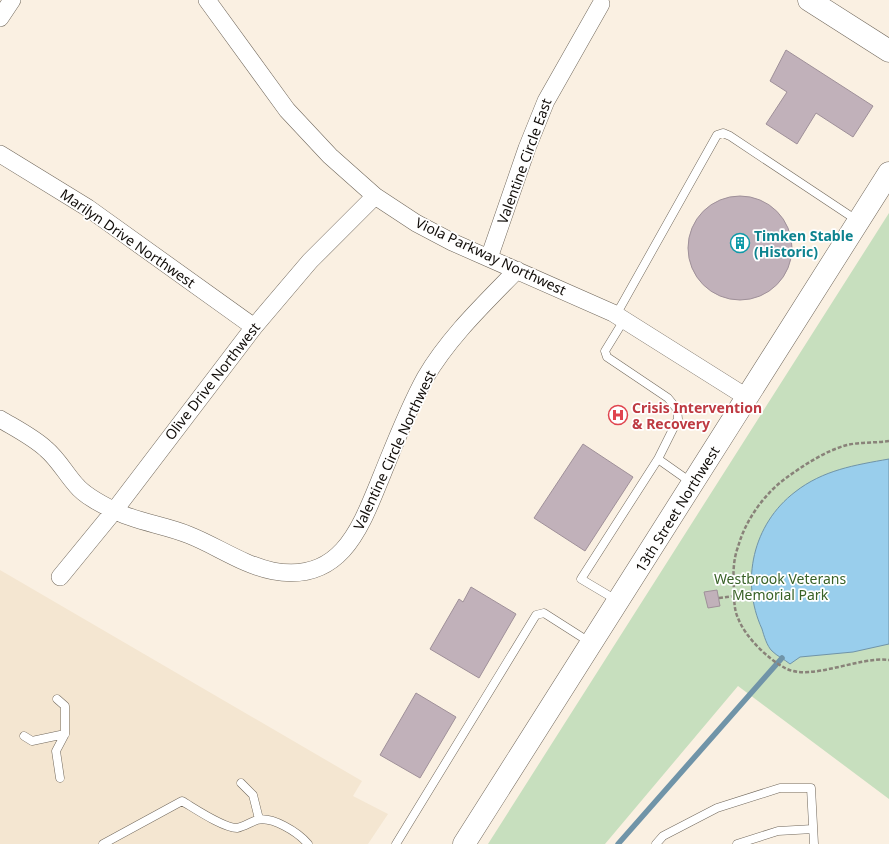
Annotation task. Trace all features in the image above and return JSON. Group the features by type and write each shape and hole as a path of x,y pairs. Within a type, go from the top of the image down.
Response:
{"main road":[{"path":"810,0 889,51"},
{"name":"13th Street Northwest","path":"464,844 748,398 889,173"}],"street":[{"path":"0,18 12,0"},
{"name":"Viola Parkway Northwest","path":"207,0 287,110 330,156 375,196 416,223 489,258 620,317 748,398"},
{"name":"Valentine Circle East","path":"489,258 526,148 546,101 601,4"},
{"name":"Marilyn Drive Northwest","path":"0,154 88,208 254,327"},
{"name":"Olive Drive Northwest","path":"60,576 114,511 254,327 310,261 375,196"},
{"name":"Valentine Circle Northwest","path":"0,419 44,447 77,486 114,511 190,535 247,562 275,571 304,571 319,568 331,561 346,548 359,528 405,420 428,373 454,336 517,270"}],"lane":[{"path":"618,601 581,580 658,459 678,419 677,409 668,398 607,358 605,351 620,317 717,135 723,133 730,136 859,221"},
{"path":"658,459 693,484"},
{"path":"396,844 536,615 544,613 592,643"},
{"path":"56,699 65,706 65,734 56,751 60,778"},
{"path":"24,736 32,742 65,734"},
{"path":"241,783 253,795 259,819"},
{"path":"656,844 663,836 717,808 780,788 811,788 814,844"},
{"path":"103,844 182,801 216,822 237,828 259,819 283,825 300,835 308,844"},
{"path":"737,844 778,831 813,829"}],"path":[{"path":"889,441 848,445 819,457 785,479 764,499 748,523 738,547 733,570 737,618 745,633 754,644 785,668 796,672 811,672 872,660 889,660"},
{"path":"719,598 734,596"}],"shaded area":[{"path":"0,570 362,781 353,796 388,814 368,844 0,844"}],"green space":[{"name":"Westbrook Veterans Memorial Park","path":"889,213 889,799 738,686 605,844 488,844"}],"water":[{"path":"889,459 889,644 853,652 800,657 790,664 770,649 755,611 752,592 752,573 754,554 760,537 769,520 781,505 795,492 817,478 828,473"}],"building":[{"path":"786,50 873,106 853,137 816,113 797,144 766,124 787,92 770,81"},
{"name":"Timken Stable (Historic)","path":"740,196 760,200 777,211 788,228 792,248 788,268 777,285 760,296 740,300 720,296 703,285 692,268 688,248 692,228 703,211 720,200"},
{"path":"583,444 633,477 585,551 534,518"},
{"path":"471,587 516,614 479,678 430,649 459,599 463,602"},
{"path":"717,590 720,606 708,608 704,592"},
{"path":"416,693 456,717 420,778 380,755"}],"waterway":[{"path":"618,844 782,658"}],"place":[{"name":"Timken Stable (Historic)","path":"740,243"},
{"name":"Crisis Intervention & Recovery","path":"618,415"}]}
